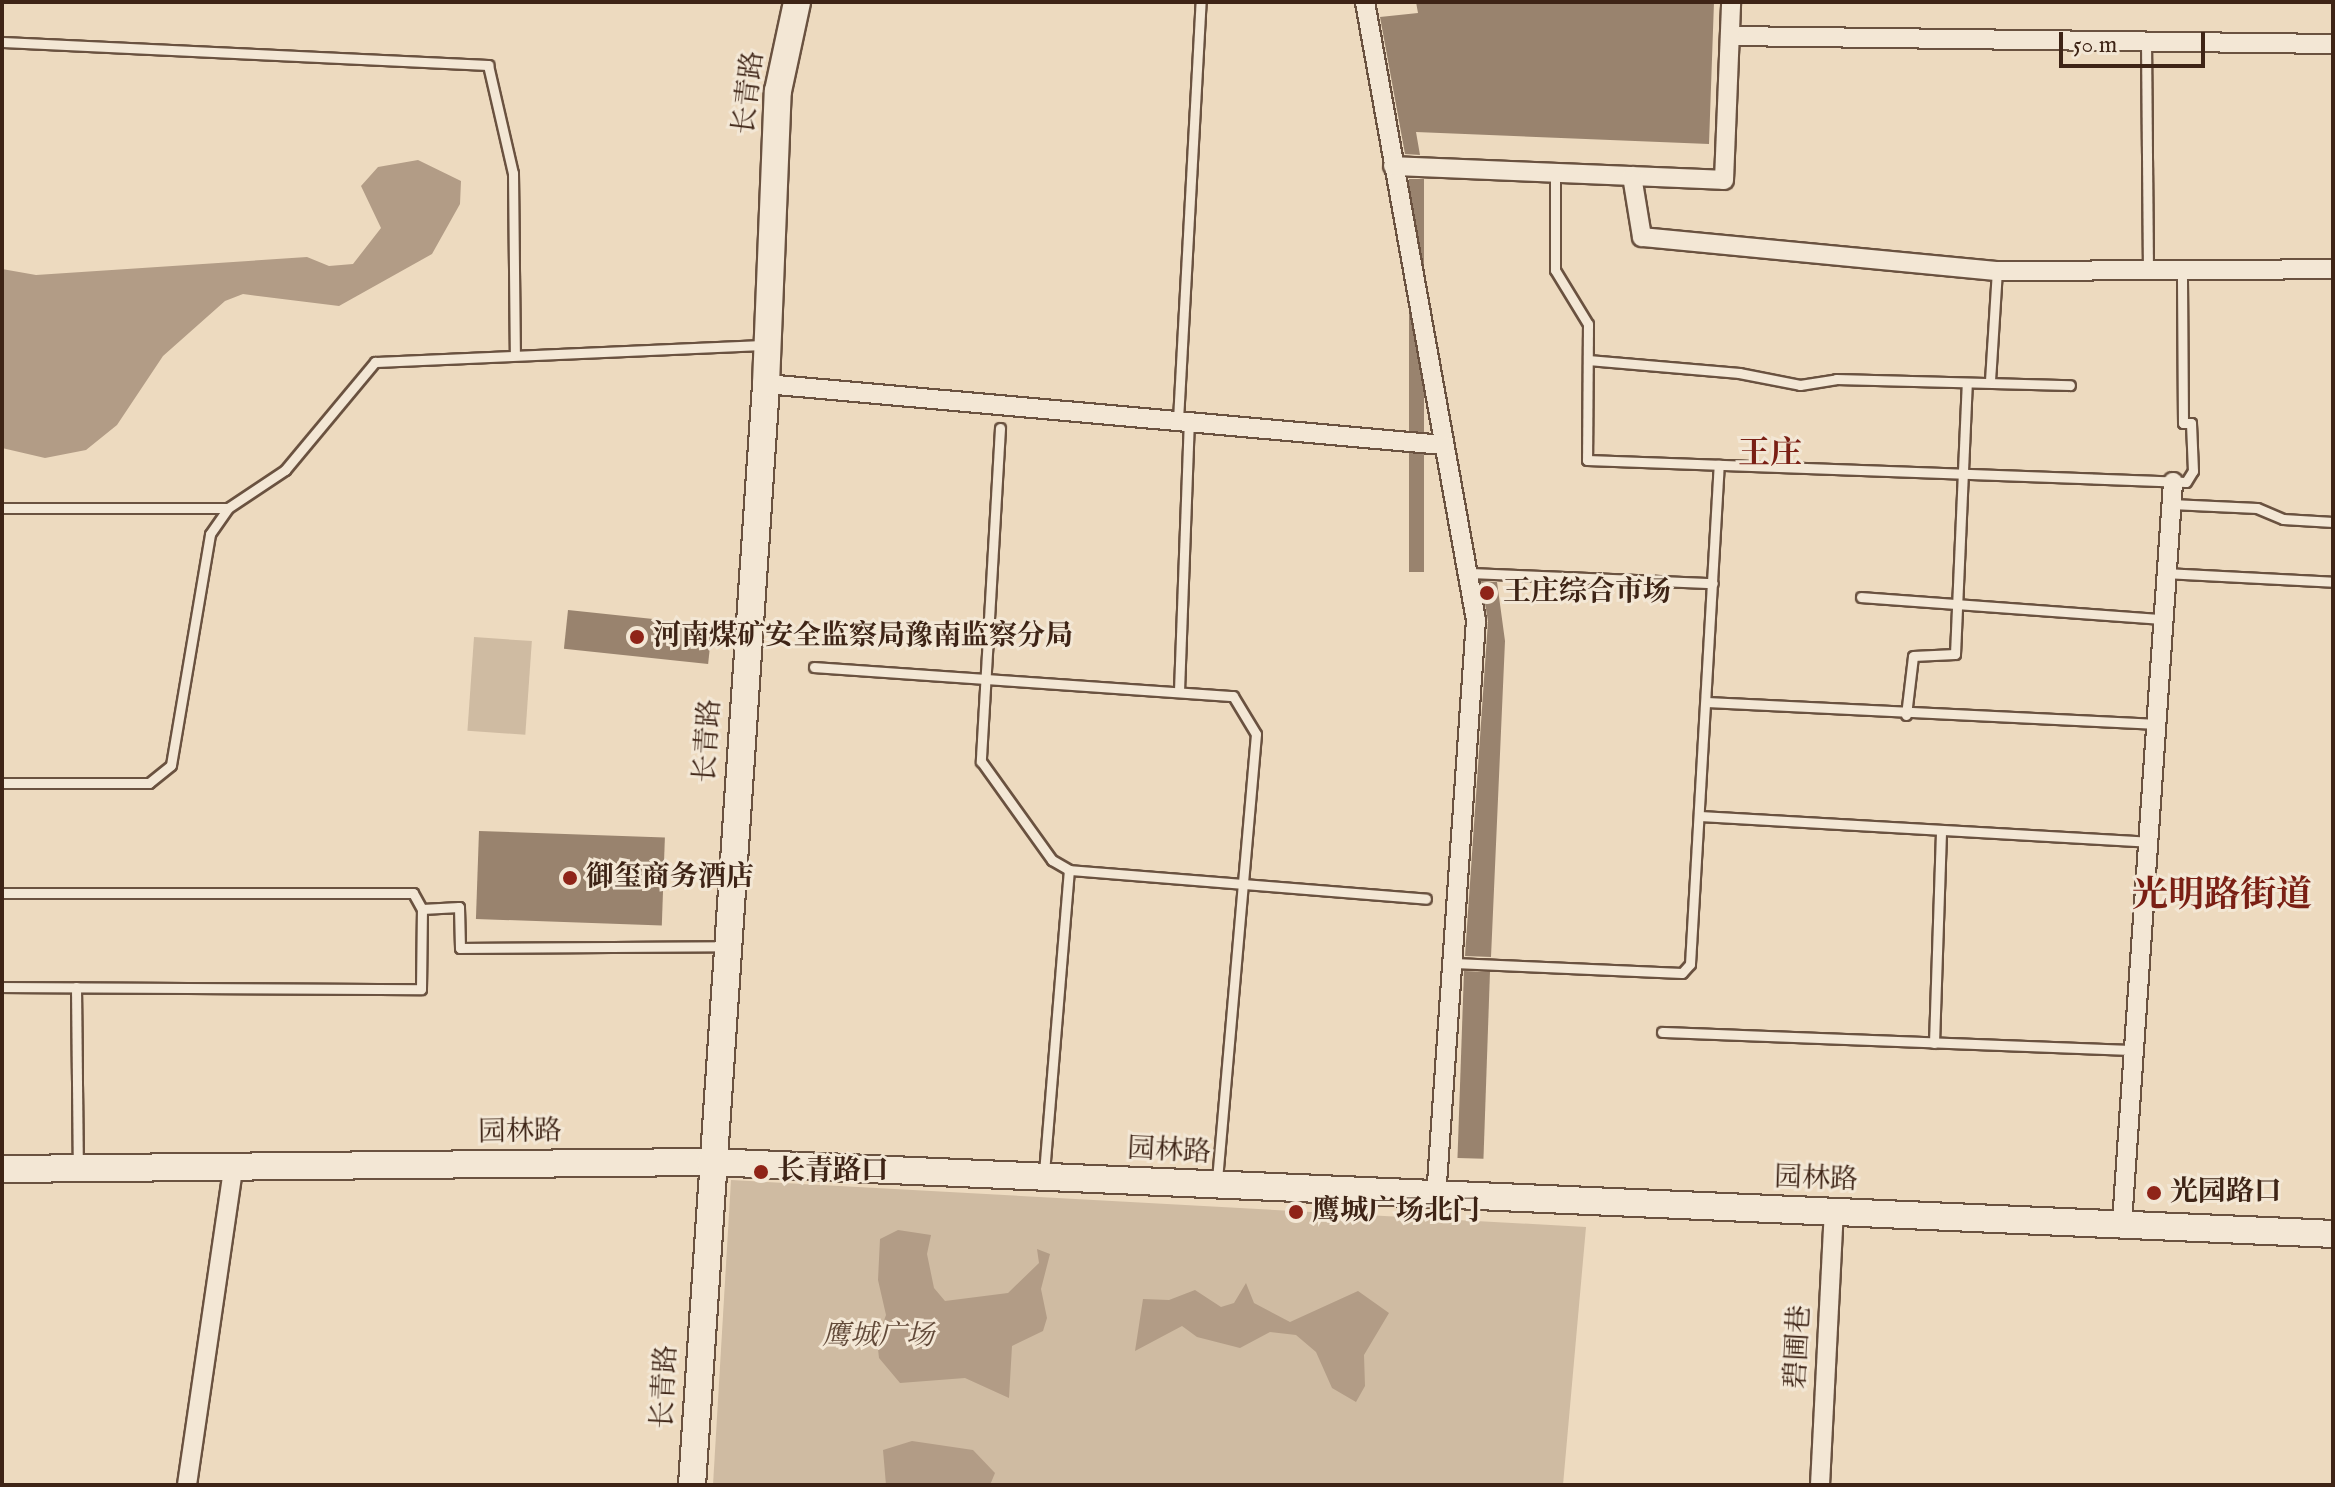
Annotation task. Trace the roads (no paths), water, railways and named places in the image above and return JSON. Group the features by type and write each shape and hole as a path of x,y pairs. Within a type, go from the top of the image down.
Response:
{"street":[{"name":"长青路","path":"692,1485 711,1162 766,384 778,91 797,2"},
{"path":"1365,2 1477,652 1436,1198"},
{"path":"1393,166 1724,180 1731,2"},
{"path":"1730,36 2333,44"},
{"path":"1632,176 1642,237 1997,271 2182,273 2333,269"},
{"path":"766,384 1443,445"},
{"path":"2122,1223 2153,724 2173,482"},
{"name":"园林路","path":"2,1169 233,1170 711,1162 1436,1198 2122,1223 2333,1234"},
{"path":"187,1485 233,1170"},
{"name":"碧圃巷","path":"1820,1485 1834,1213"}],"lane":[{"path":"1179,691 1184,421 1201,2"},
{"path":"2146,41 2148,273"},
{"path":"2,42 488,65 513,173 515,352"},
{"path":"1555,173 1555,270 1588,324 1587,460 2186,482 2193,471 2191,423 2183,423 2182,273"},
{"path":"1990,381 1997,271"},
{"path":"2,783 149,783 171,765 210,534 228,508 285,470 375,362 515,352 768,345"},
{"path":"1588,360 1724,371 1800,385 1836,379 2070,385"},
{"path":"1906,715 1913,656 1955,654 1966,473 1967,384"},
{"path":"1000,428 981,761 987,778 1052,860 1069,870 1426,899"},
{"path":"1454,963 1682,973 1690,964 1719,465"},
{"path":"2171,504 2257,508 2283,519 2333,522"},
{"path":"2,508 228,508"},
{"path":"1470,573 1713,583"},
{"path":"2164,573 2333,582"},
{"path":"1861,597 1959,601 2161,619"},
{"path":"814,667 1233,696 1256,734 1217,1186"},
{"path":"1706,702 1906,715 2153,724"},
{"path":"1700,816 2148,842"},
{"path":"1934,1043 1941,831"},
{"path":"1043,1178 1069,870"},
{"path":"2,893 413,893 422,909 421,989 2,987"},
{"path":"422,909 459,907 460,948 726,946"},
{"path":"76,987 78,1169"},
{"path":"1662,1032 2133,1050"}],"place":[{"name":"王庄综合市场","path":"1487,593"},
{"name":"河南煤矿安全监察局豫南监察分局","path":"637,637"},
{"name":"御玺商务酒店","path":"570,878"},
{"name":"长青路口","path":"761,1172"},
{"name":"光园路口","path":"2154,1193"},
{"name":"鹰城广场北门","path":"1296,1212"}],"district":[{"name":"王庄","path":"1770,455"},
{"name":"光明路街道","path":"2222,897"}],"park label":[{"name":"鹰城广场","path":"878,1337"}]}
